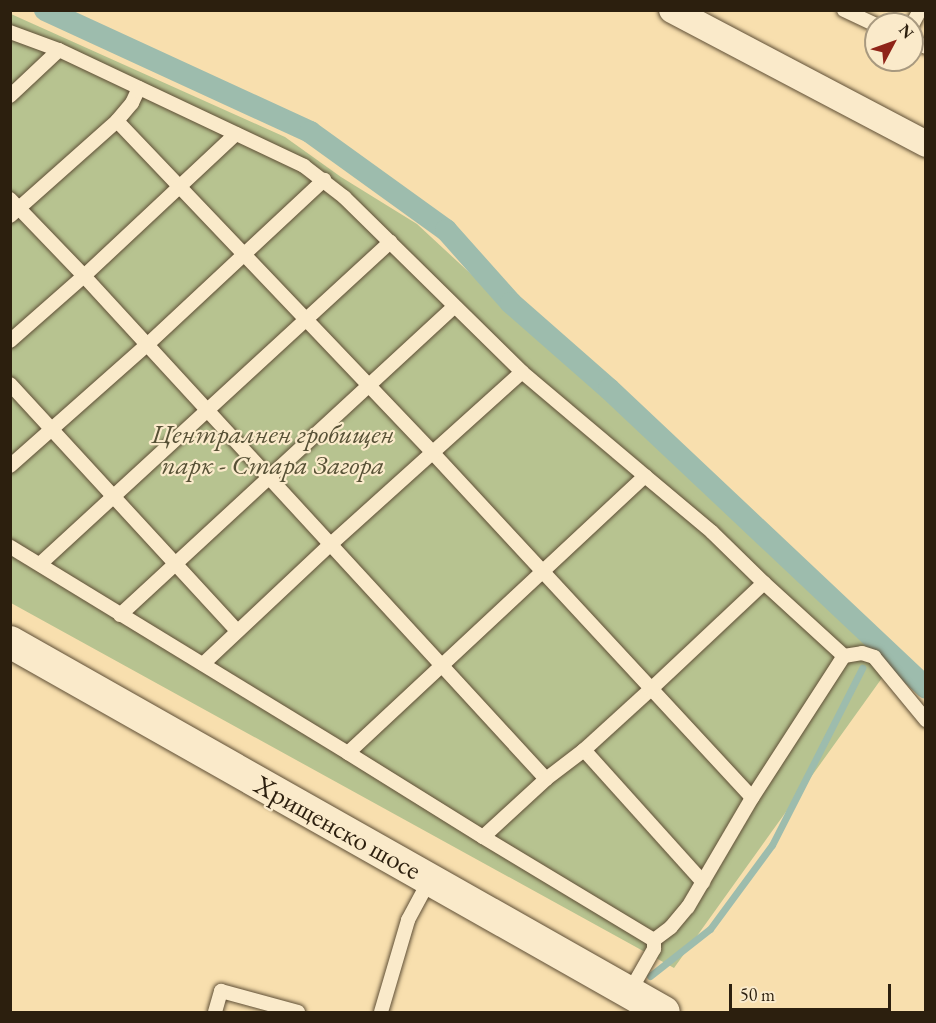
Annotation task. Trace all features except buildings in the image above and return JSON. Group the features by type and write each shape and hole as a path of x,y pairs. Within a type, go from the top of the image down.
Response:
{"street":[{"path":"672,10 926,144"},
{"name":"Хрищенско шосе","path":"10,642 664,1012"}],"lane":[{"path":"844,10 863,14"},
{"path":"10,32 59,50 304,166 324,180 522,372 712,532 844,656"},
{"path":"10,96 59,50"},
{"path":"139,88 132,103 117,121 13,208 84,276 148,344 546,779"},
{"path":"117,121 432,452 752,798"},
{"path":"10,341 84,276 236,134"},
{"path":"10,466 148,344 324,180"},
{"path":"40,564 390,242"},
{"path":"120,615 454,307"},
{"path":"203,664 331,544 522,372"},
{"path":"10,384 237,631"},
{"path":"348,753 645,476"},
{"path":"10,547 654,940"},
{"path":"483,837 546,779 584,750 764,583"},
{"path":"654,940 671,927 688,907 752,798 844,656 862,653 873,657 926,720"},
{"path":"584,750 703,882"},
{"path":"381,1012 408,920 430,879"},
{"path":"629,993 654,949 654,940"},
{"path":"215,1012 221,991 298,1012"}],"green space":[{"name":"Централнен гробищен парк - Стара Загора","path":"11,14 285,137 341,177 417,224 892,664 674,968 11,603"}],"waterway":[{"path":"45,10 310,132 446,230 511,303 609,389 926,688"},
{"path":"650,976 710,929 772,845 862,668"}]}
